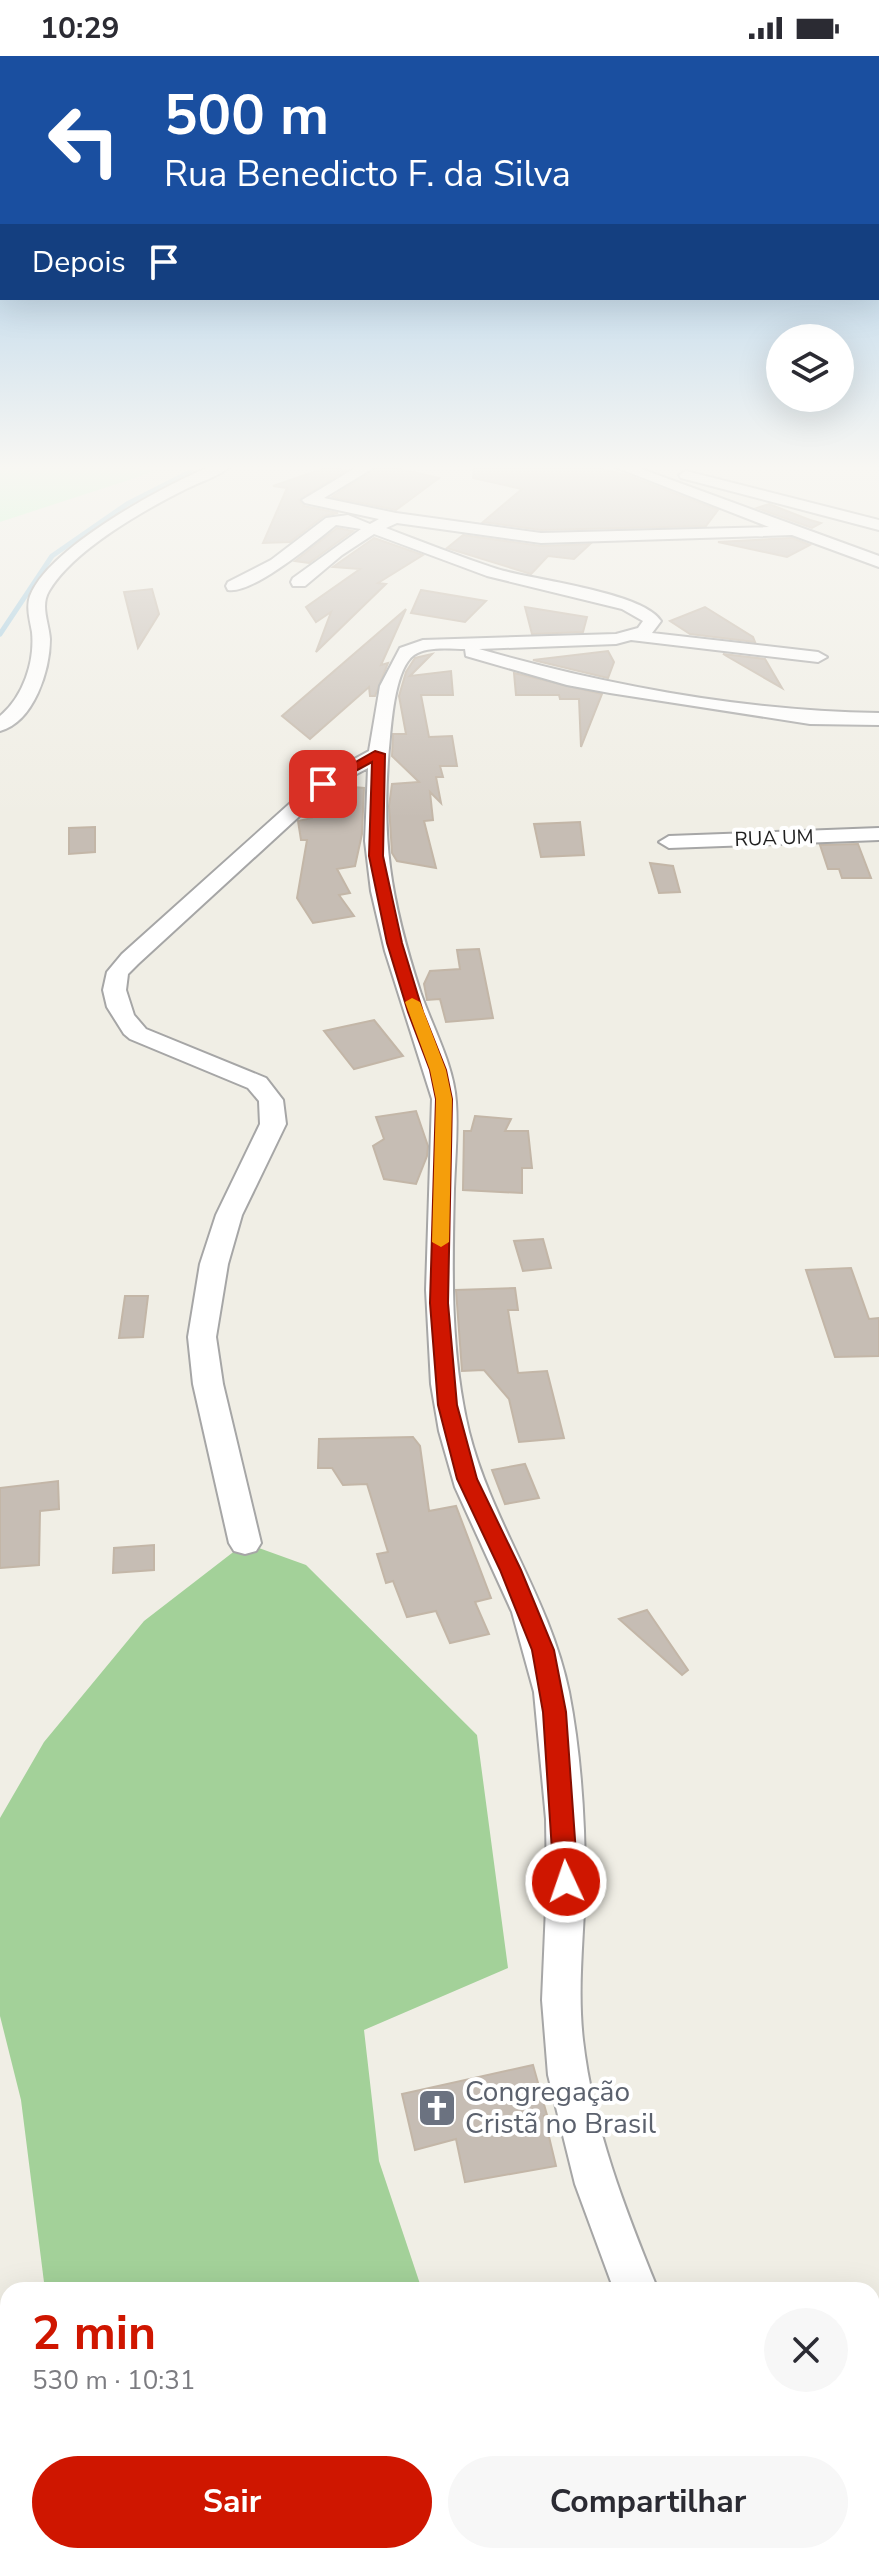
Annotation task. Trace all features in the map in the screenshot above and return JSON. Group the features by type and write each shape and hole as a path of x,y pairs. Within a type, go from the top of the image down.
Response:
{"street":[{"path":"0,725 14,717 25,703 41,640 36,605 41,590 47,584"},
{"path":"234,586 238,584"},
{"path":"539,584 628,605 649,616 652,621 644,632 634,636"},
{"path":"633,2282 599,2197 570,2091 561,2002 566,1882 560,1772 555,1712 543,1650 467,1479 448,1405 439,1303 444,1099 438,1070 415,1012 394,943 376,856 382,714 402,658 413,648 634,636 818,657"},
{"path":"439,645 610,688 810,718 879,719"},
{"path":"245,1543 208,1384 202,1337 214,1264 229,1215 273,1124 271,1100 257,1083 138,1034 127,1025 121,1014 114,987 116,975 323,784 379,754"},
{"name":"RUA UM","path":"669,842 879,834"}],"green space":[{"path":"245,1543 306,1565 477,1735 508,1968 364,2030 379,2161 419,2282 44,2282 21,2100 0,2016 0,1818 44,1742 144,1621"}],"building":[{"path":"339,584 386,584 316,652 331,612 316,622 306,607"},
{"path":"152,589 159,614 138,648 124,592"},
{"path":"421,590 486,601 465,622 411,613"},
{"path":"525,607 587,617 583,632 532,634"},
{"path":"705,607 753,637 755,642 690,634 670,621"},
{"path":"406,609 381,665 388,663 375,696 370,696 369,687 310,739 282,716"},
{"path":"608,651 614,662 608,678 533,660"},
{"path":"432,654 410,676 451,671 453,695 421,695 429,737 452,736 457,766 440,766 443,777 436,777 441,803 430,792 433,820 424,821 436,868 397,861 392,853 389,806 392,784 419,782 392,756 393,734 406,734 399,696 406,672 415,658"},
{"path":"723,654 765,659 782,688"},
{"path":"514,673 602,694 581,747 579,699 560,699 559,695 516,695"},
{"path":"340,786 364,788 362,834 355,866 337,869 350,893 339,895 354,916 313,923 297,898 307,840 301,840 298,821 312,818 314,808 328,809 334,789"},
{"path":"580,822 584,855 541,857 534,824"},
{"path":"95,827 95,852 69,854 69,828"},
{"path":"858,844 871,878 842,878 839,869 828,869 820,845"},
{"path":"650,863 673,866 680,892 659,893"},
{"path":"479,949 493,1018 446,1022 440,999 427,1000 424,984 430,971 460,969 457,950"},
{"path":"374,1020 403,1056 354,1069 324,1031"},
{"path":"416,1111 428,1146 416,1184 384,1179 373,1146 384,1139 376,1117"},
{"path":"475,1116 511,1119 505,1131 528,1131 532,1168 522,1168 522,1193 463,1190 464,1131 471,1131"},
{"path":"543,1239 551,1268 523,1271 514,1241"},
{"path":"851,1268 869,1319 879,1318 879,1356 835,1357 806,1270"},
{"path":"515,1288 518,1310 508,1310 518,1373 547,1371 564,1438 519,1442 509,1399 484,1370 462,1371 456,1290"},
{"path":"125,1296 148,1296 143,1337 119,1338"},
{"path":"413,1437 420,1446 429,1511 456,1506 491,1598 475,1602 489,1634 450,1643 436,1611 407,1617 393,1581 386,1583 377,1554 388,1552 367,1484 343,1485 332,1468 318,1468 319,1439"},
{"path":"525,1464 539,1498 505,1504 492,1470"},
{"path":"58,1481 59,1509 40,1511 39,1565 0,1568 0,1488"},
{"path":"154,1545 154,1570 113,1573 114,1548"},
{"path":"647,1610 688,1670 682,1675 619,1619"},
{"path":"533,2065 547,2115 544,2116 556,2166 465,2182 456,2139 415,2150 402,2094"}],"waterway":[{"path":"0,634 33,584"}],"slow traffic":[{"path":"412,1002 438,1070 444,1099 441,1242"}],"place":[{"name":"Congregação Cristã no Brasil","path":"437,2108"}],"route":[{"path":"323,784 379,754 376,856 394,943 415,1012 438,1070 444,1099 439,1303 448,1405 467,1479 543,1650 555,1712 566,1882"}]}
